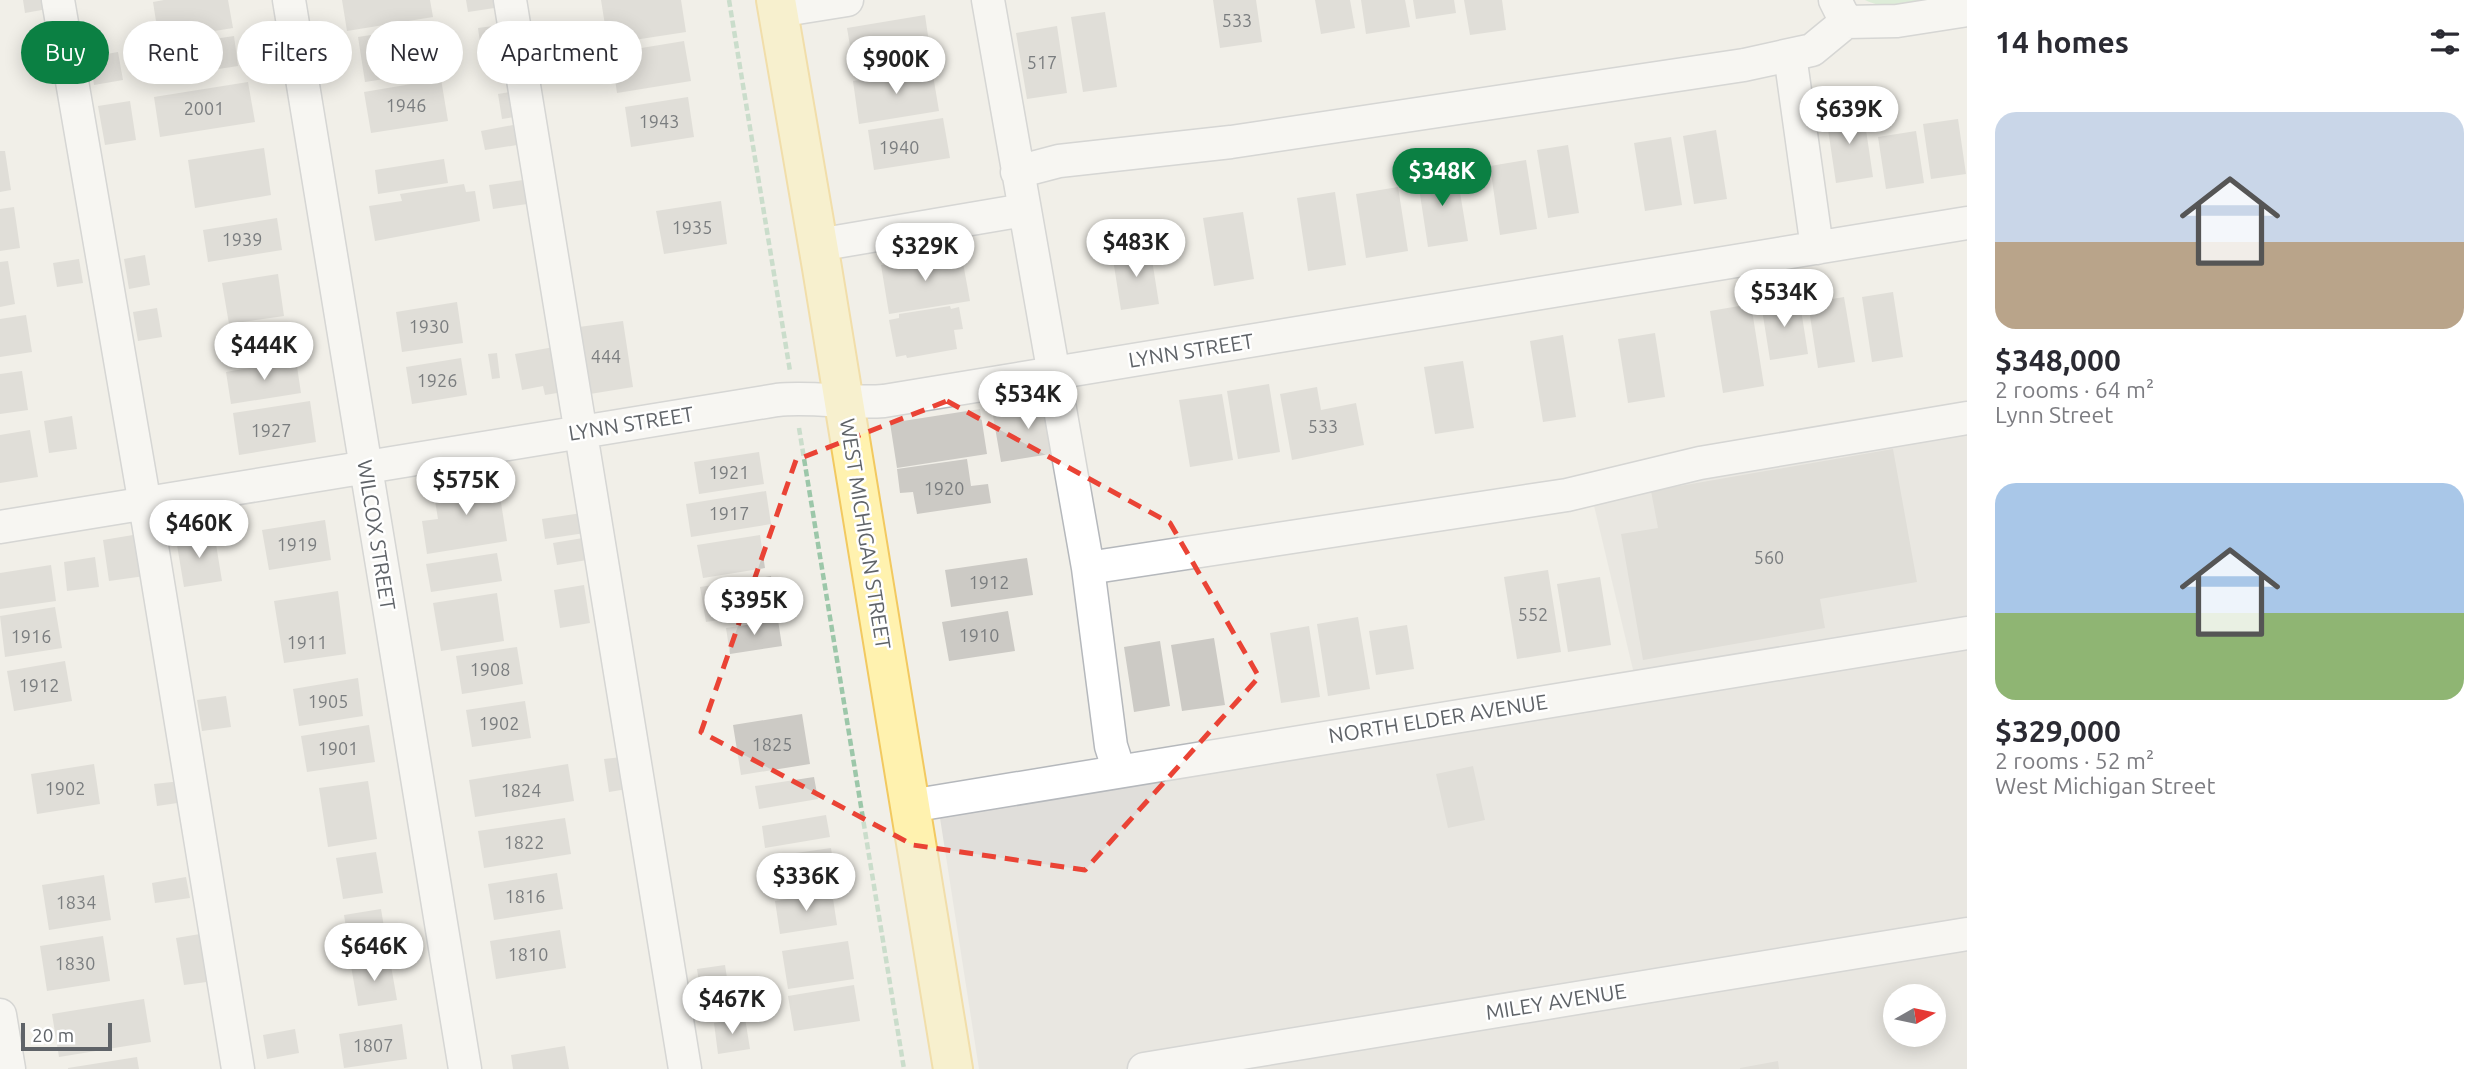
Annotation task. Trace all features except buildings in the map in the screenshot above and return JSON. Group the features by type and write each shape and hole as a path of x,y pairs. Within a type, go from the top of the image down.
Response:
{"main road":[{"name":"WEST MICHIGAN STREET","path":"777,6 953,1069"}],"street":[{"path":"58,0 145,504 238,1069"},
{"name":"WILCOX STREET","path":"289,0 465,1069"},
{"path":"510,0 685,1069"},
{"path":"777,6 847,0"},
{"path":"988,0 1088,568 1111,746 1119,771"},
{"path":"1017,172 1059,161 1244,140 1744,65 1812,50 1841,11 1896,21 1967,10"},
{"path":"1790,55 1817,248"},
{"path":"818,245 1024,210"},
{"name":"LYNN STREET","path":"0,527 777,400 807,398 859,403 884,401 1967,223"},
{"path":"1088,568 1567,495 1700,463 1967,418"},
{"name":"NORTH ELDER AVENUE","path":"910,806 1967,633"},
{"name":"MILEY AVENUE","path":"1144,1069 1967,934"},
{"path":"0,1015 9,1069"}],"path":[{"path":"729,0 789,368"},
{"path":"799,428 904,1069"}],"highlighted area":[{"path":"947,401 1170,523 1259,677 1085,870 913,845 701,732 796,460"}],"shaded area":[{"path":"1967,428 1967,1069 979,1069 940,818 1638,701 1591,493"}],"green space":[{"path":"1865,0 1940,0 1893,7"}]}
